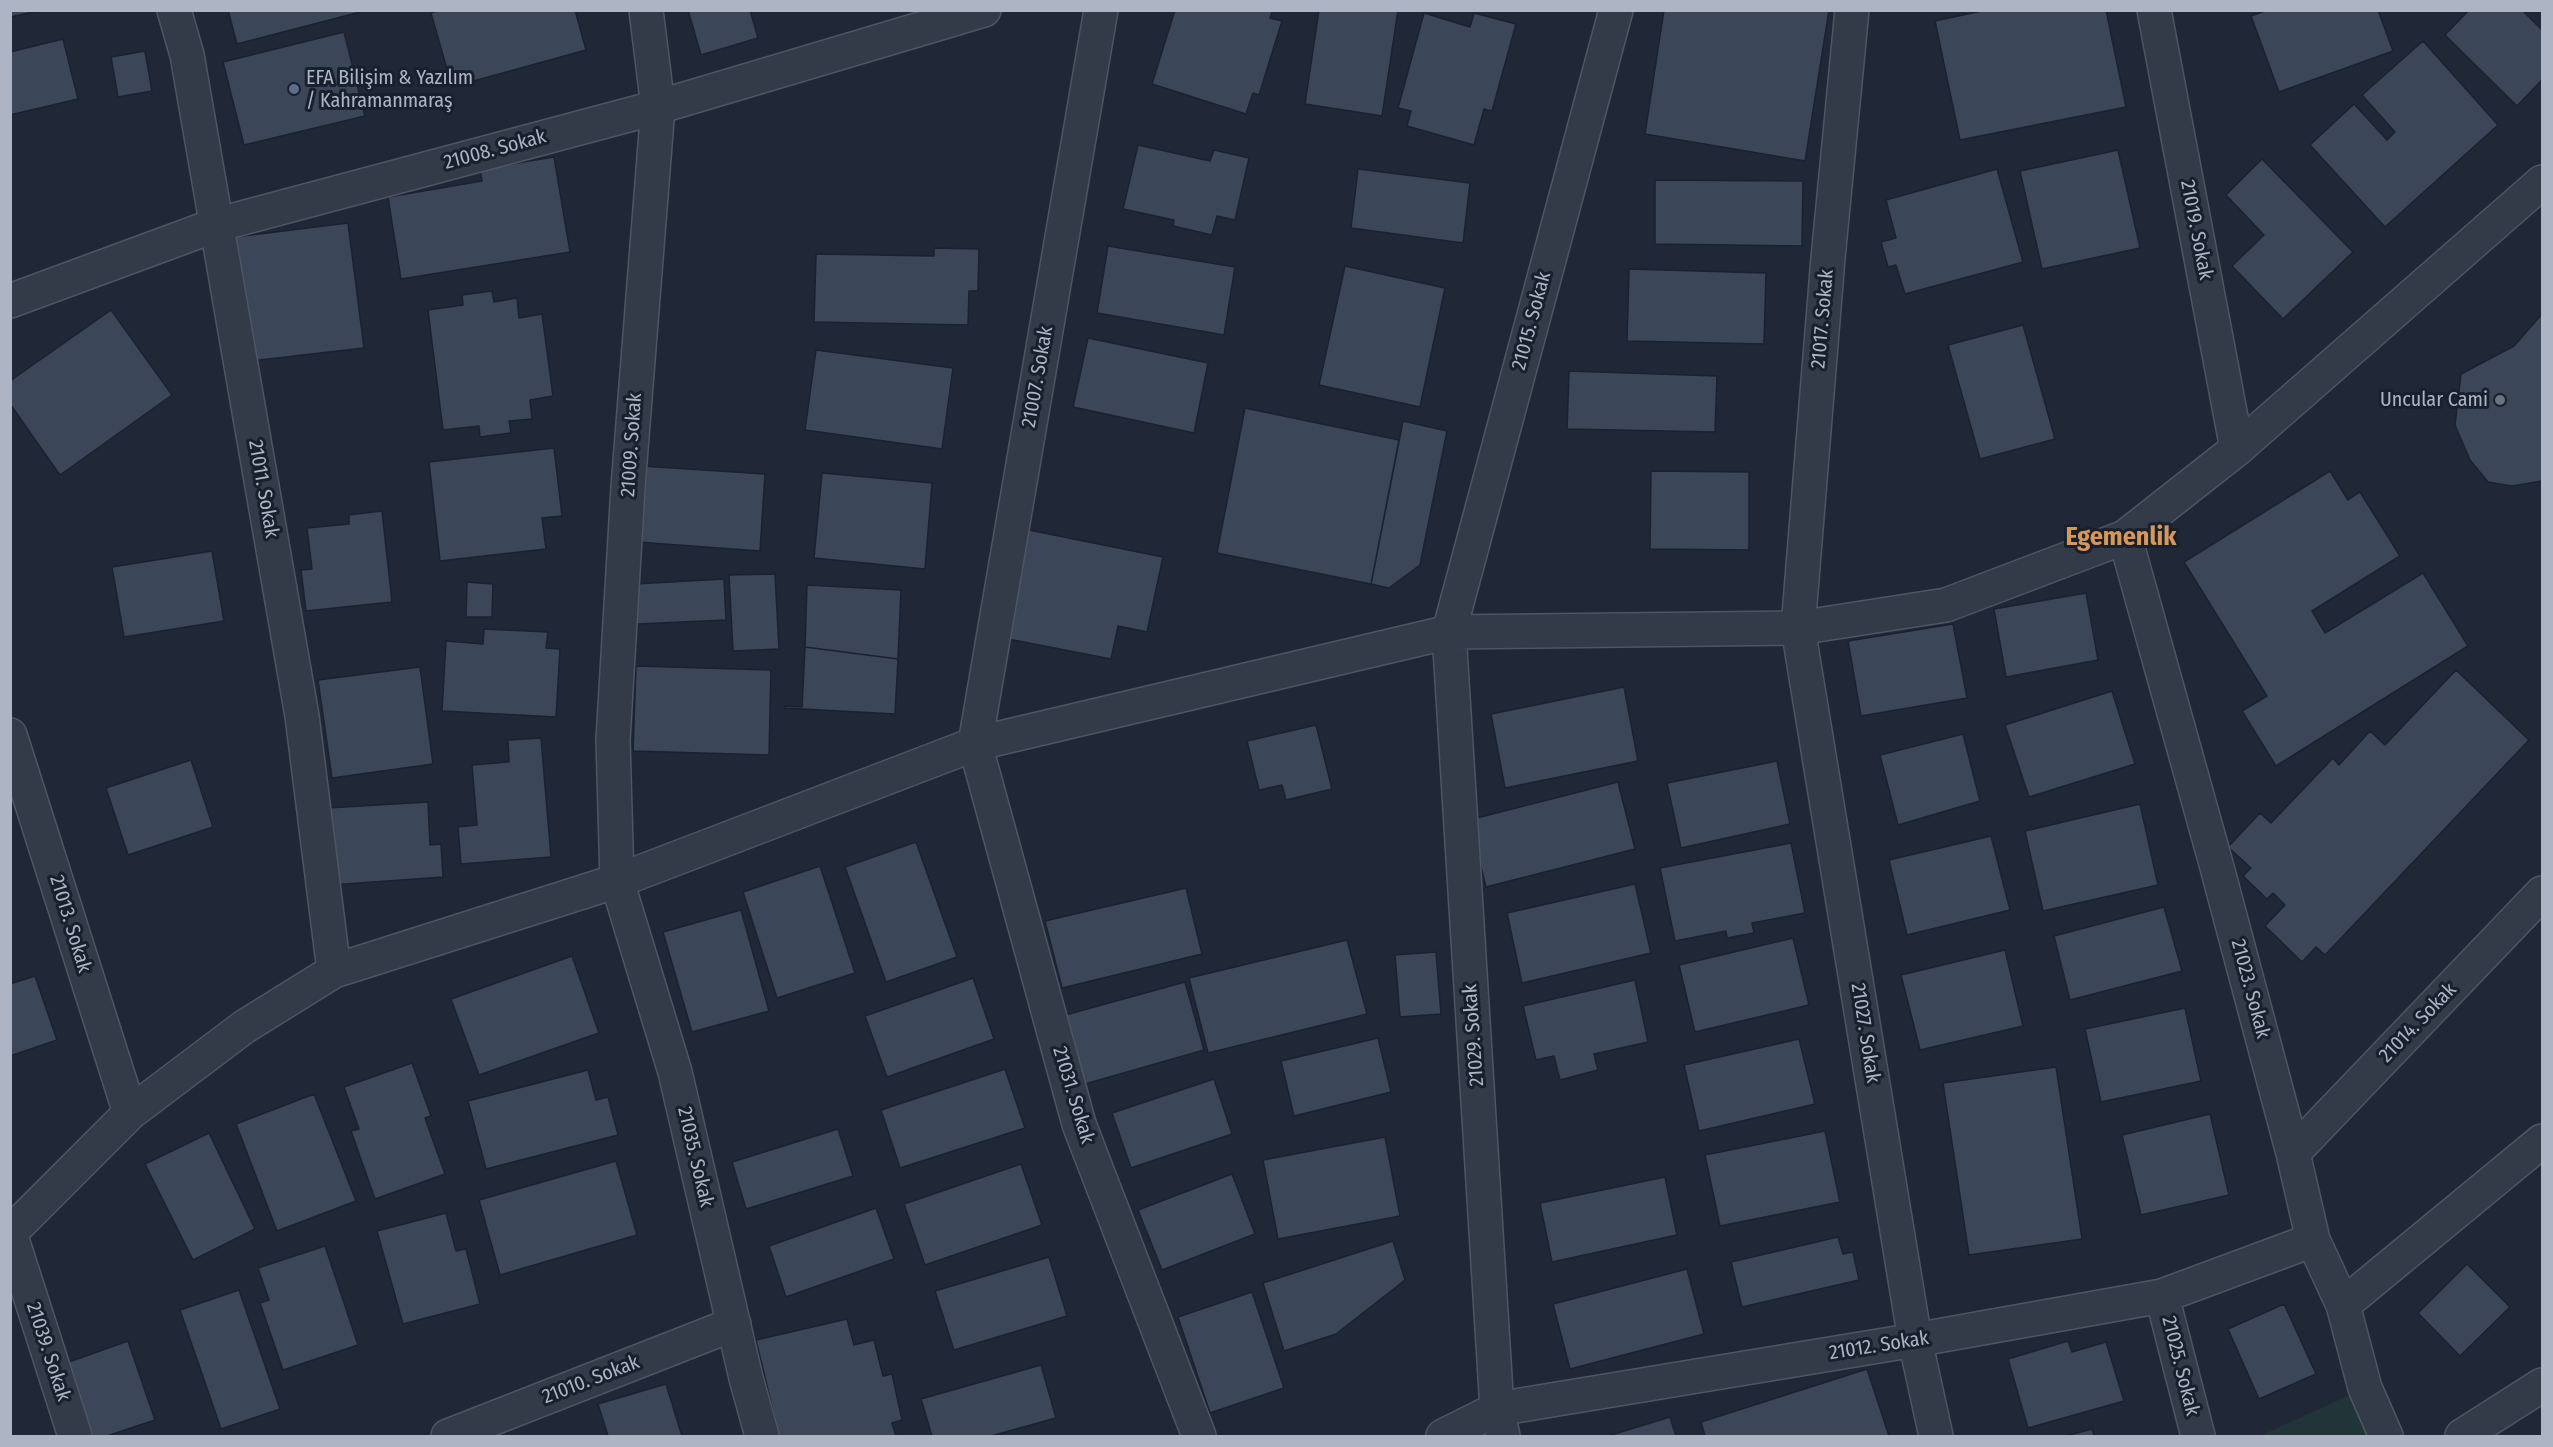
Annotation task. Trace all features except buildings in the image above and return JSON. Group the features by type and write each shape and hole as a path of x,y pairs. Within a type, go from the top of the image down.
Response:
{"street":[{"name":"21011. Sokak","path":"174,10 187,55 302,716 333,971"},
{"name":"21009. Sokak","path":"617,881 613,740 628,487 658,107 646,10"},
{"name":"21008. Sokak","path":"10,301 216,225 658,107 984,10"},
{"name":"21007. Sokak","path":"975,744 1101,10"},
{"name":"21015. Sokak","path":"1449,632 1616,10"},
{"name":"21017. Sokak","path":"1798,628 1827,270 1852,10"},
{"name":"21019. Sokak","path":"2154,10 2237,448"},
{"path":"10,1233 130,1113 244,1027 333,971 617,881 975,744 1449,632 1798,628 1946,605 2126,537 2237,448 2542,182"},
{"name":"21023. Sokak","path":"2126,537 2293,1153 2313,1240 2343,1305 2365,1388 2386,1437"},
{"name":"21027. Sokak","path":"1798,628 1915,1340 1936,1437"},
{"name":"21029. Sokak","path":"1449,632 1500,1423"},
{"name":"21013. Sokak","path":"10,735 130,1113"},
{"name":"21031. Sokak","path":"975,744 1079,1124 1199,1437"},
{"name":"21035. Sokak","path":"617,881 675,1072 746,1378 762,1437"},
{"name":"21014. Sokak","path":"2293,1153 2542,893"},
{"path":"2343,1305 2542,1141"},
{"name":"21039. Sokak","path":"10,1233 75,1437"},
{"name":"21012. Sokak","path":"1443,1437 1500,1423 1915,1340 2162,1296 2313,1240"},
{"name":"21025. Sokak","path":"2162,1296 2198,1437"},
{"name":"21010. Sokak","path":"448,1437 734,1324"},
{"path":"2462,1437 2542,1385"}],"green space":[{"path":"2365,1388 2386,1436 2260,1436"}],"place":[{"name":"EFA Bilişim & Yazılım / Kahramanmaraş","path":"294,89"},
{"name":"Uncular Cami","path":"2500,400"}],"district":[{"name":"Egemenlik","path":"2121,538"}]}
